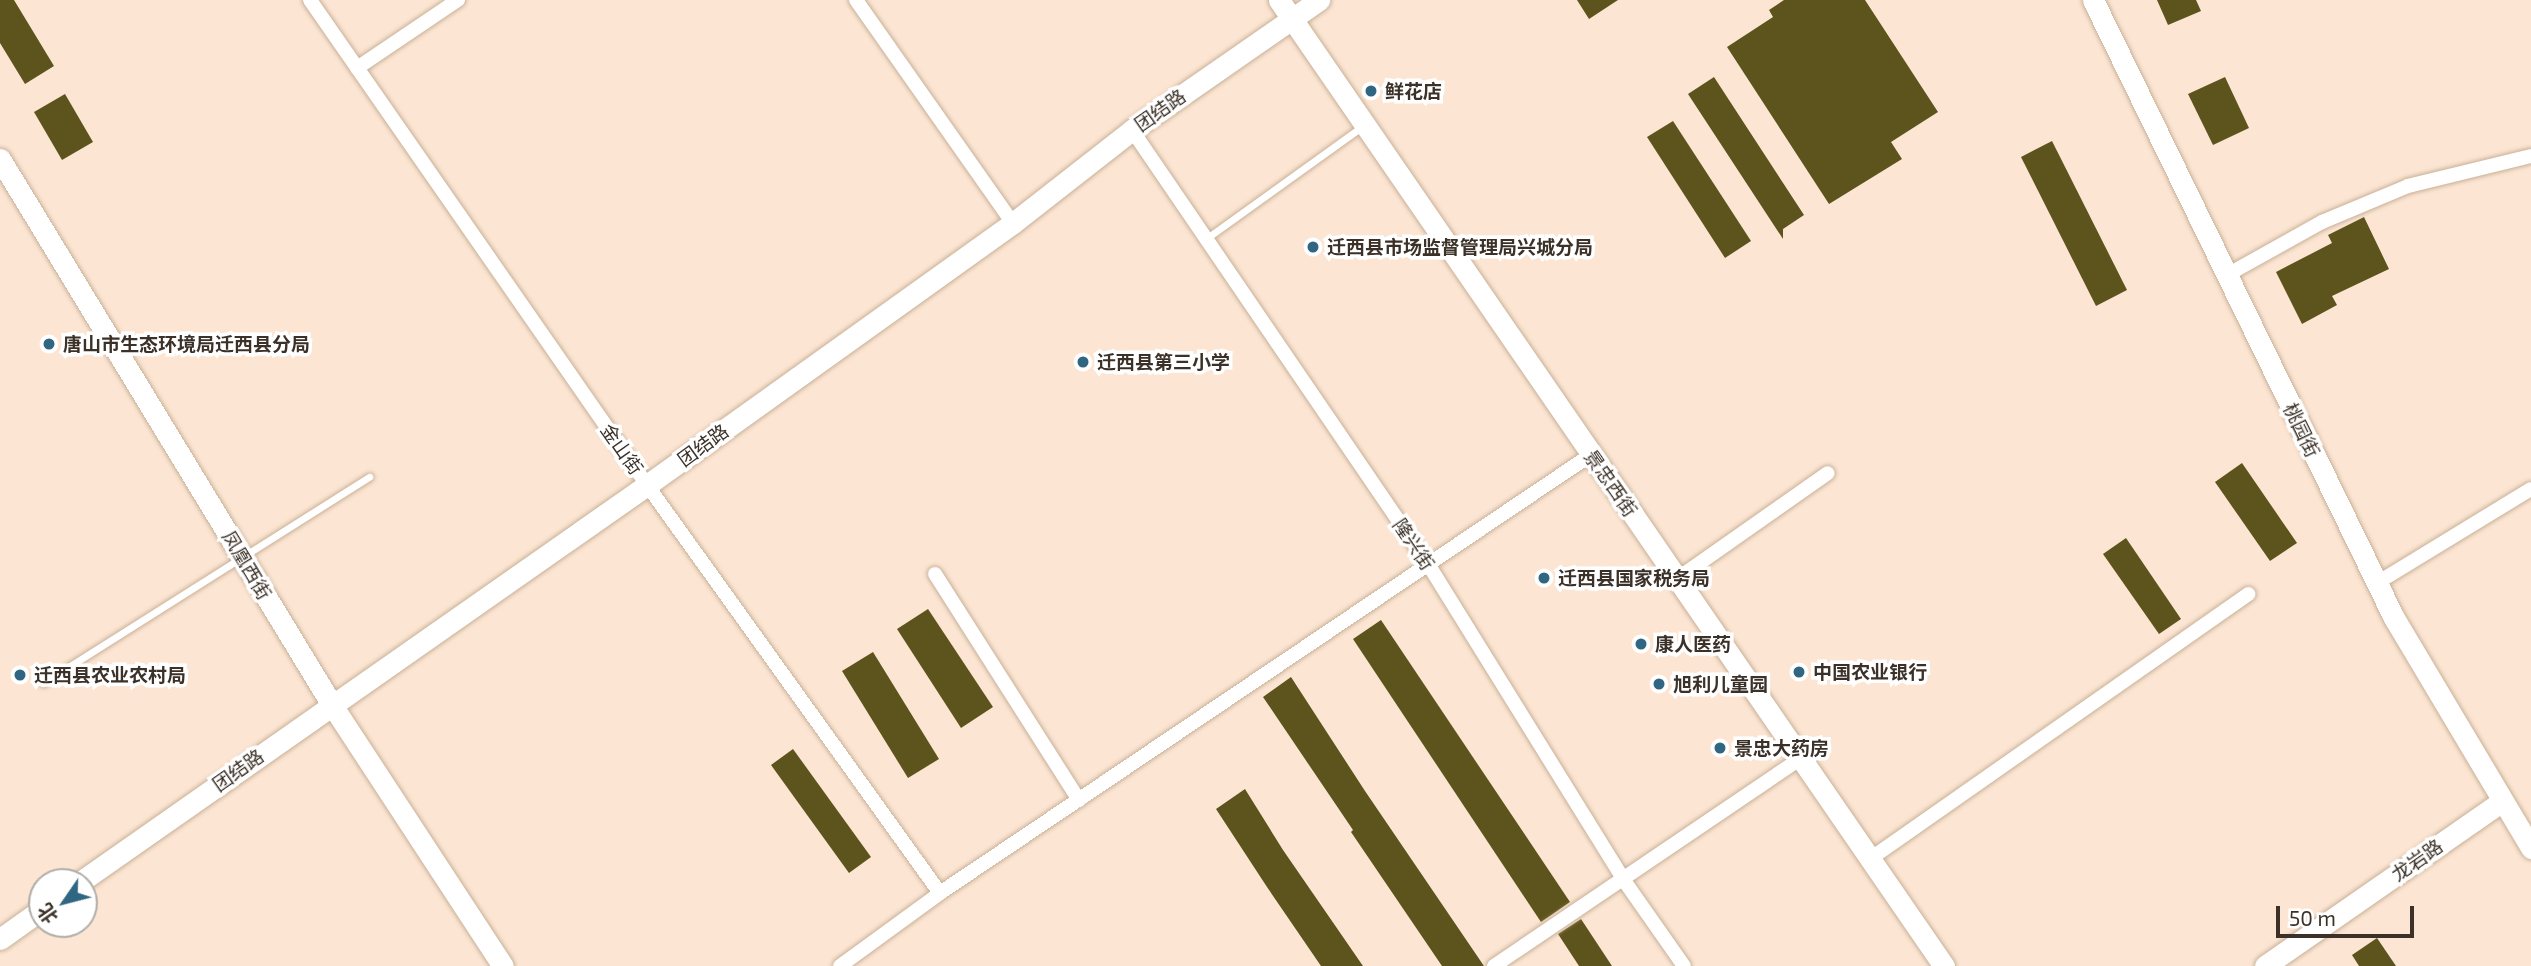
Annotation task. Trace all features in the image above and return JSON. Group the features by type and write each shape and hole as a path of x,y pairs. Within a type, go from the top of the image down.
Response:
{"street":[{"name":"金山街","path":"310,0 647,485 940,893"},
{"path":"357,68 458,0"},
{"path":"856,0 1013,223"},
{"name":"景忠西街","path":"1279,0 1944,966"},
{"name":"团结路","path":"98,869 647,485 1013,223 1132,130 1319,0"},
{"name":"桃园街","path":"2093,0 2394,618 2501,802 2531,848"},
{"name":"隆兴街","path":"1132,130 1428,564 1623,879 1684,966"},
{"path":"2227,275 2322,222 2408,186 2531,156"},
{"name":"凤凰西街","path":"0,159 332,705 503,966"},
{"path":"840,966 940,893 1592,454"},
{"path":"1677,579 1828,473"},
{"path":"2377,583 2531,489"},
{"path":"935,574 1079,800"},
{"path":"1870,859 2249,594"},
{"path":"1494,966 1801,758"},
{"name":"龙岩路","path":"2265,966 2501,802"},
{"path":"0,939 28,919"}],"lane":[{"path":"1207,238 1364,124"},
{"path":"43,683 369,477"}],"building":[{"path":"0,0 14,0 54,66 25,84 0,43"},
{"path":"1577,0 1618,0 1589,19"},
{"path":"1784,0 1865,0 1938,112 1891,142 1902,159 1829,204 1727,47 1773,17 1769,10"},
{"path":"2157,0 2196,0 2201,11 2168,25"},
{"path":"1714,77 1804,215 1783,229 1783,239 1688,94"},
{"path":"2225,77 2249,128 2213,145 2188,94"},
{"path":"65,94 93,142 62,160 34,112"},
{"path":"1673,121 1751,241 1725,258 1647,137"},
{"path":"2052,141 2127,290 2096,306 2021,157"},
{"path":"2364,217 2389,269 2332,296 2337,305 2302,324 2276,272 2332,243 2328,235"},
{"path":"2242,463 2297,543 2270,561 2215,482"},
{"path":"2126,538 2181,619 2159,634 2103,554"},
{"path":"928,609 993,707 961,728 897,629"},
{"path":"1381,620 1570,902 1541,922 1353,639"},
{"path":"873,652 939,759 908,778 842,671"},
{"path":"1291,677 1484,966 1442,966 1351,832 1353,830 1263,697"},
{"path":"793,749 871,857 849,873 771,765"},
{"path":"1245,789 1283,850 1363,966 1321,966 1267,887 1216,809"},
{"path":"1581,919 1612,966 1579,966 1558,934"},
{"path":"2377,938 2396,966 2359,966 2352,955"}],"place":[{"name":"鲜花店","path":"1371,91"},
{"name":"迁西县市场监督管理局兴城分局","path":"1313,247"},
{"name":"唐山市生态环境局迁西县分局","path":"49,344"},
{"name":"迁西县第三小学","path":"1083,362"},
{"name":"迁西县国家税务局","path":"1544,578"},
{"name":"康人医药","path":"1641,644"},
{"name":"中国农业银行","path":"1799,672"},
{"name":"迁西县农业农村局","path":"20,675"},
{"name":"旭利儿童园","path":"1659,684"},
{"name":"景忠大药房","path":"1720,748"}]}
